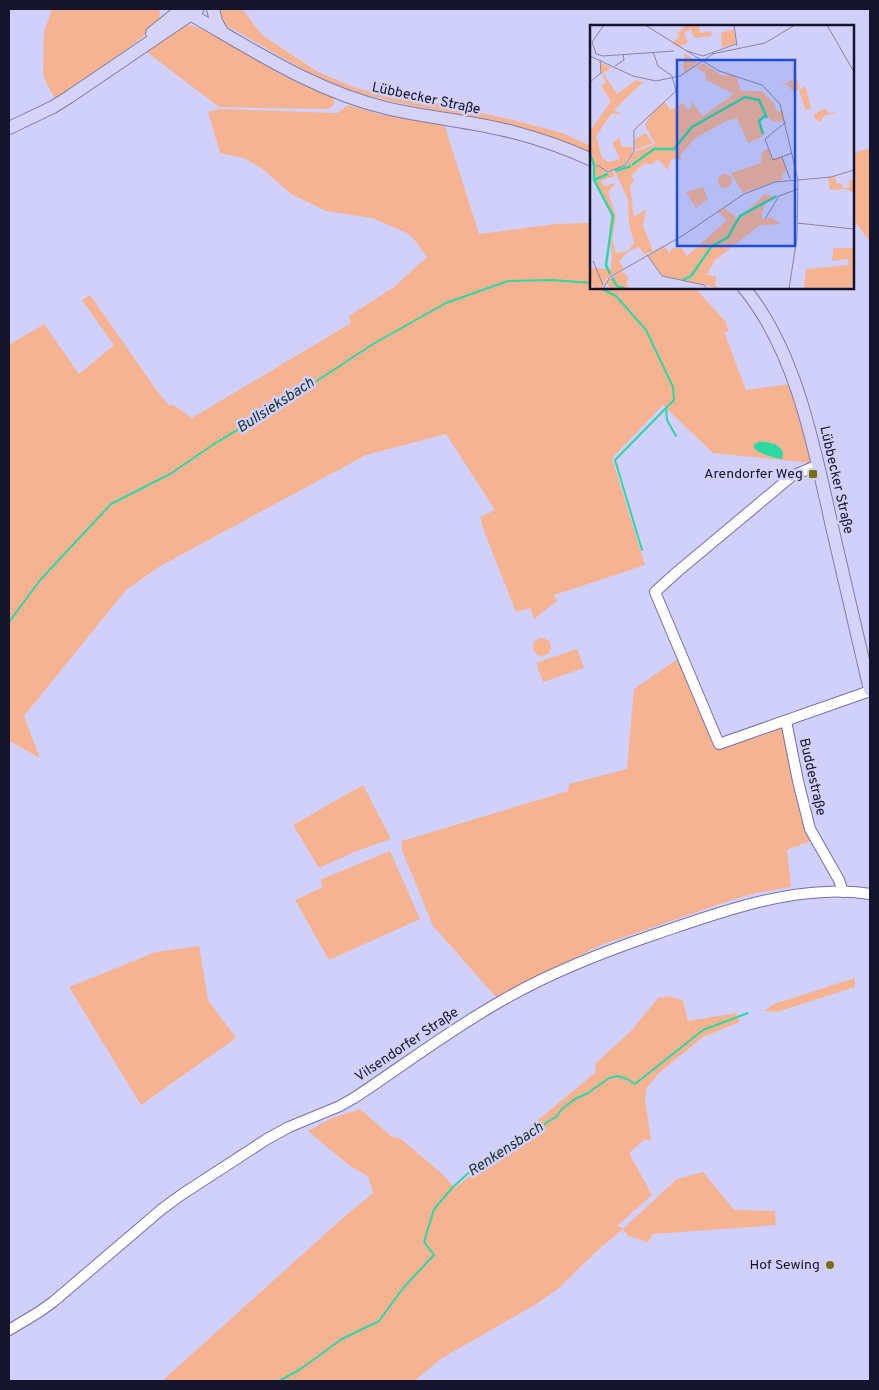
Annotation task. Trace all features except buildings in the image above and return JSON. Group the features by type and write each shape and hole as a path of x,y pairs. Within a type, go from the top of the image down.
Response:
{"main road":[{"path":"161,25 164,14 163,9"},
{"path":"213,9 216,21 222,32"},
{"path":"104,73 161,25 187,10"},
{"path":"9,128 53,107 104,73 187,10"},
{"name":"Lübbecker Straße","path":"187,10 281,66 312,82 342,94 386,108 512,132 562,146 590,159"},
{"name":"Lübbecker Straße","path":"745,289 770,329 792,377 806,420 870,690"}],"street":[{"path":"818,465 792,476 655,592 720,744 870,690"},
{"name":"Buddestraße","path":"786,721 810,829 839,880 843,892"},
{"name":"Vilsendorfer Straße","path":"9,1330 53,1302 162,1209 242,1155 290,1126 340,1106 354,1098 505,998 583,960 700,919 758,902 804,894 843,892 870,894"}],"shaded area":[{"path":"52,9 159,9 160,16 159,21 147,33 99,72 55,99 43,76 44,32"},
{"path":"216,9 242,9 262,35 318,72 353,87 395,98 431,102 513,120 562,133 590,146 590,154 509,125 385,100 345,88 299,67 221,21"},
{"path":"189,25 205,30 282,75 334,97 334,105 328,109 219,107 144,50 183,26"},
{"path":"348,105 383,115 444,124 479,234 555,224 590,223 590,289 696,289 725,321 729,331 724,332 746,390 790,384 811,463 713,453 663,405 612,458 645,565 554,595 557,601 534,619 530,608 516,612 480,517 495,510 446,434 366,455 159,567 126,590 24,716 40,758 9,741 9,345 44,324 79,374 114,345 82,300 90,295 160,395 170,406 172,404 192,418 351,323 349,316 394,287 427,257 407,233 372,218 326,211 291,194 264,170 244,158 220,153 208,112 219,109 337,113"},
{"path":"870,148 870,242 854,220 854,153"},
{"path":"758,442 767,442 779,447 783,454 782,459 767,455 754,448 754,445"},
{"path":"538,638 546,638 551,643 549,654 538,656 533,651 533,643"},
{"path":"577,649 584,668 543,682 536,663"},
{"path":"685,654 721,741 782,720 813,840 787,850 791,887 735,899 601,945 496,997 433,926 402,850 402,841 568,791 569,784 627,769 634,689"},
{"path":"363,785 391,839 354,852 319,868 293,825"},
{"path":"390,851 420,919 329,960 295,900 323,887 320,880"},
{"path":"199,946 208,1000 236,1038 141,1105 69,987 156,952"},
{"path":"855,978 855,987 777,1012 764,1011 774,1004"},
{"path":"670,996 683,1001 688,1021 736,1013 740,1022 703,1037 659,1073 646,1089 645,1099 651,1141 645,1139 629,1153 652,1195 617,1226 624,1228 677,1179 703,1172 734,1210 775,1211 776,1225 653,1234 648,1242 628,1236 623,1229 599,1249 559,1288 538,1303 442,1358 414,1381 162,1381 373,1193 368,1176 350,1166 308,1131 332,1118 360,1109 391,1136 401,1139 441,1173 455,1188 596,1072 595,1064 631,1031 658,998"}],"waterway":[{"name":"Bullsieksbach","path":"9,622 41,579 111,504 170,474 214,444 303,390 373,344 446,303 508,281 552,280 590,283"},
{"name":"Bullsieksbach","path":"602,289 616,296 646,330 673,387 674,400 666,408 667,420 676,436"},
{"name":"Bullsieksbach","path":"642,550 615,460 665,409"},
{"name":"Renkensbach","path":"279,1381 299,1370 342,1339 379,1321 404,1287 434,1255 424,1242 434,1209 453,1187 475,1167 495,1152 524,1136 536,1134 547,1122 556,1117 562,1109 575,1099 588,1093 609,1078 618,1076 635,1084 703,1030 748,1013"}],"place":[{"name":"Arendorfer Weg","path":"813,474"},
{"name":"Hof Sewing","path":"830,1265"}]}
